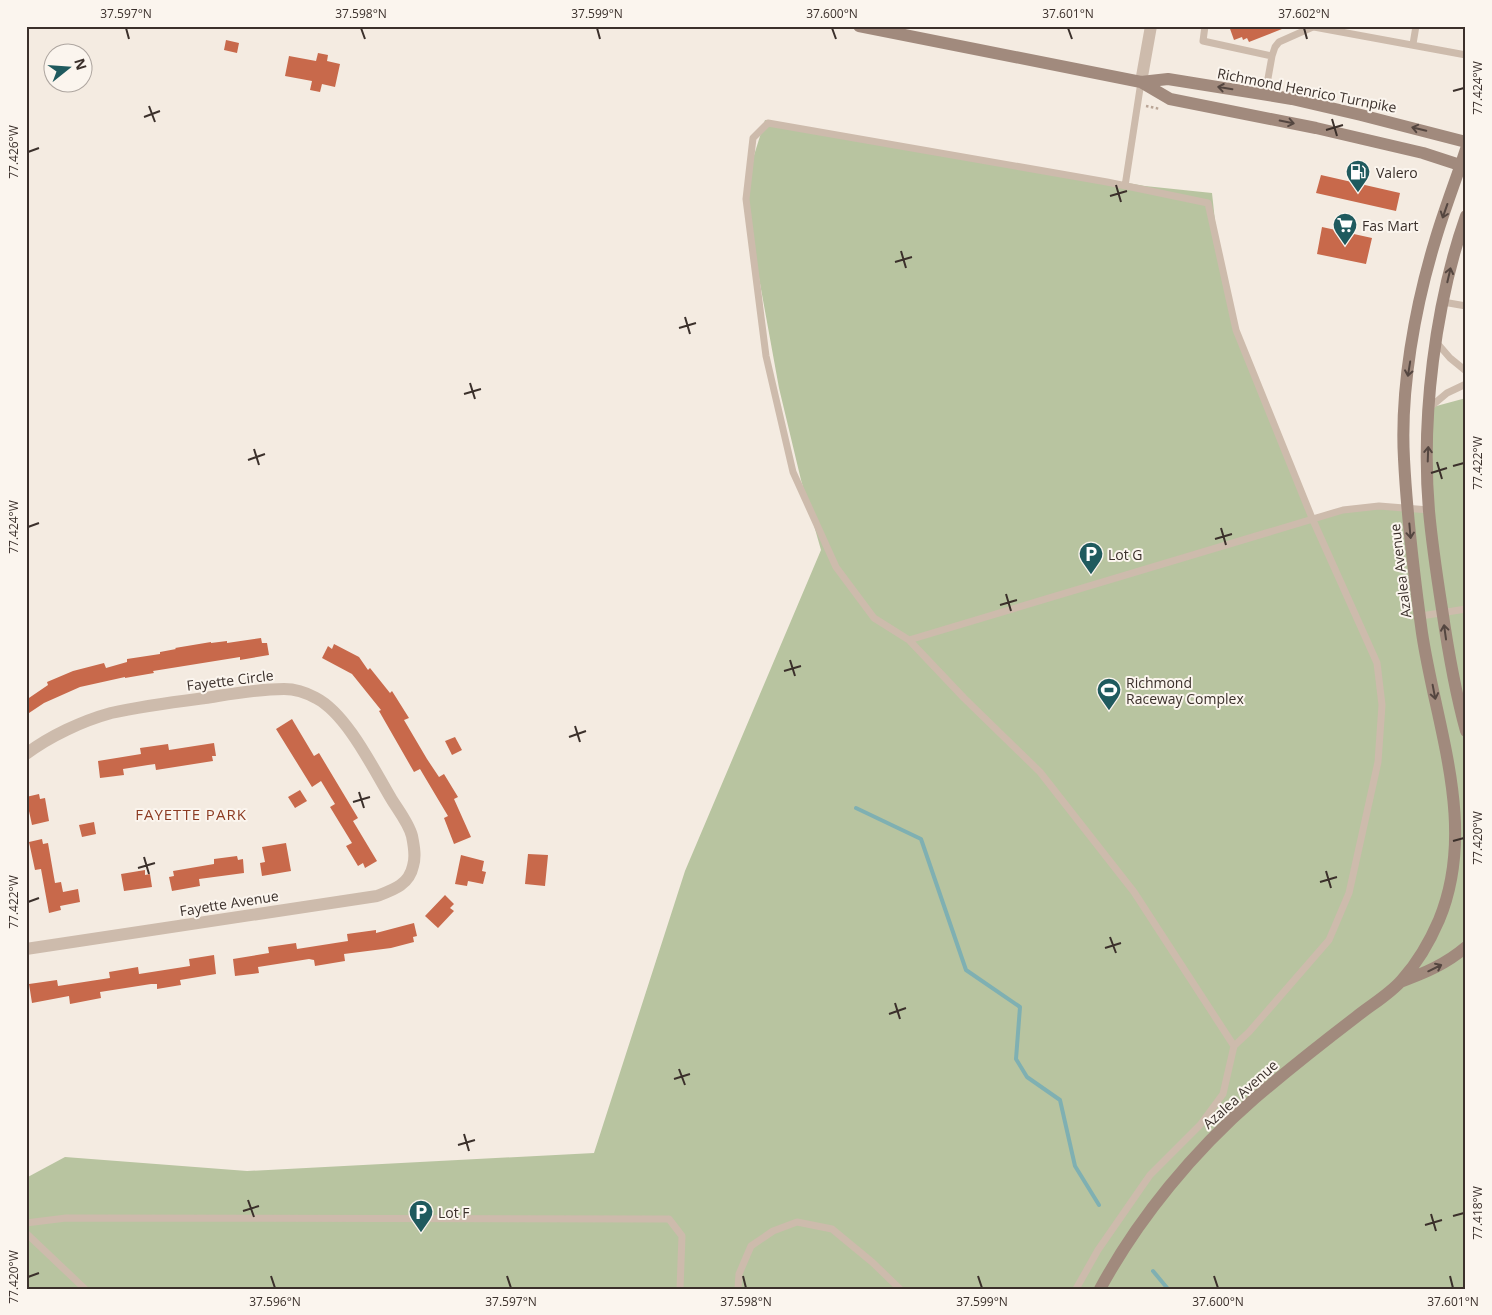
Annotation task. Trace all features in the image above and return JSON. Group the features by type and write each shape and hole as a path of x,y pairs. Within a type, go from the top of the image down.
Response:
{"street":[{"name":"Richmond Henrico Turnpike","path":"859,26 1140,82 1170,98 1316,128 1423,153 1463,166"},
{"path":"1140,82 1151,26"},
{"name":"Richmond Henrico Turnpike","path":"1140,82 1168,79 1265,95 1344,111 1466,142"},
{"name":"Azalea Avenue","path":"1100,1289 1123,1251 1156,1204 1186,1167 1216,1135 1253,1100 1297,1063 1400,982 1430,939 1450,892 1456,838 1451,775 1422,634 1404,456 1408,373 1423,284 1434,242 1463,166 1466,149"},
{"path":"1465,219 1443,302 1436,343 1429,408 1427,462 1429,510 1442,613 1462,703 1466,732"},
{"name":"Fayette Circle","path":"26,754 48,740 85,722 111,714 160,704 260,690 293,690 322,701 348,729 410,830 415,856"},
{"name":"Fayette Avenue","path":"26,949 377,896 402,886 413,867 415,856"},
{"name":"Azalea Avenue","path":"1400,982 1437,968 1466,947"}],"lane":[{"path":"1205,26 1203,41 1272,56"},
{"path":"1413,44 1416,26"},
{"path":"1265,95 1275,47 1279,42 1314,27 1466,55"},
{"path":"1125,186 1140,82"},
{"path":"1076,1289 1098,1250 1150,1175 1200,1125 1223,1094 1234,1046 1249,1032 1329,940 1349,893 1378,762 1382,705 1377,663 1312,518 1236,330 1208,203 1125,186 768,124 754,138 746,199 766,356 793,472 836,567 874,618 909,640 964,698 1040,772 1134,892 1234,1046"},
{"path":"1443,302 1466,306"},
{"path":"1436,343 1466,371"},
{"path":"1429,408 1447,393 1466,384"},
{"path":"909,640 1343,510 1362,507 1429,510"},
{"path":"1420,616 1466,609"},
{"path":"26,1223 66,1218 669,1219 676,1225 682,1236 680,1289"},
{"path":"738,1289 739,1274 751,1246 773,1231 797,1222 832,1229 872,1262 900,1289"},
{"path":"26,1233 85,1289"}],"green space":[{"name":"Richmond Raceway Complex","path":"765,120 1145,186 1212,193 1219,258 1236,330 1312,518 1362,507 1429,510 1429,408 1466,398 1466,1289 26,1289 26,1178 65,1157 247,1171 594,1153 685,871 821,550 801,480 779,388 757,267 746,181"}],"building":[{"path":"1229,26 1287,27 1249,42 1247,38 1243,40 1242,37 1234,40"},
{"path":"226,40 239,43 237,53 224,50"},
{"path":"318,53 328,55 327,61 340,64 335,87 322,84 320,92 310,90 312,81 285,76 289,56 316,61"},
{"name":"Valero","path":"1321,175 1400,193 1396,211 1316,193"},
{"name":"Fas Mart","path":"1322,227 1372,238 1366,264 1317,254"},
{"path":"261,638 262,643 267,643 269,655 240,660 240,657 153,671 154,673 80,687 44,703 26,715 26,700 48,685 47,682 73,671 104,663 106,668 127,662 127,659 160,654 160,652 175,648 211,642 227,641 227,643"},
{"path":"334,644 359,657 368,670 370,668 390,693 392,691 409,718 404,720 427,759 439,777 444,774 458,797 454,799 471,837 454,844 444,818 448,816 420,769 414,772 379,711 381,710 352,674 322,658 328,646 332,649"},
{"path":"292,719 314,756 319,753 358,818 353,821 377,861 365,868 363,863 358,866 346,846 352,843 330,807 335,804 321,781 312,787 276,729"},
{"path":"455,737 462,750 452,755 445,741"},
{"path":"214,743 216,756 212,756 213,761 156,770 155,764 148,765 123,769 124,775 100,778 98,761 141,754 140,748 168,744 169,750"},
{"path":"300,790 307,801 295,808 288,797"},
{"path":"39,794 40,799 45,798 49,821 32,825 26,797"},
{"path":"94,822 96,834 82,837 79,825"},
{"path":"42,839 43,844 48,843 55,883 61,882 63,892 78,889 80,902 60,906 61,910 49,913 41,869 35,870 29,842"},
{"path":"286,843 291,871 262,876 260,863 265,862 262,847"},
{"path":"528,854 548,855 545,886 525,884"},
{"path":"461,855 484,861 482,871 486,872 483,884 468,881 467,886 455,884"},
{"path":"237,856 238,860 243,859 244,873 199,879 200,886 172,891 169,877 174,876 173,871 214,864 214,859"},
{"path":"145,870 145,875 150,874 152,887 124,891 121,874"},
{"path":"445,895 454,904 450,908 454,911 438,928 425,916"},
{"path":"414,923 417,936 413,937 414,942 391,948 344,954 345,961 315,966 314,960 309,959 258,967 259,973 235,976 233,959 269,953 268,947 296,943 297,949 348,941 347,934 376,930 376,933"},
{"path":"214,955 216,974 180,980 181,985 157,989 157,984 151,984 100,992 101,998 70,1004 69,996 32,1003 29,984 57,980 58,986 110,978 109,972 138,967 139,974 190,966 189,959"}],"waterway":[{"path":"856,808 921,839 966,970 1020,1007 1016,1059 1027,1077 1060,1100 1075,1166 1099,1205"},
{"path":"1153,1271 1168,1289"}],"place":[{"name":"Valero","path":"1358,193"},
{"name":"Fas Mart","path":"1345,246"},
{"name":"Lot G","path":"1091,575"},
{"name":"Richmond Raceway Complex","path":"1109,711"},
{"name":"Lot F","path":"421,1233"}],"district":[{"name":"FAYETTE PARK","path":"191,814"}]}
